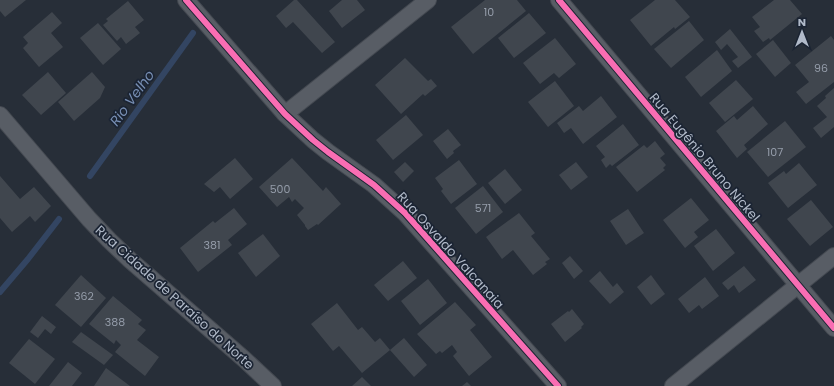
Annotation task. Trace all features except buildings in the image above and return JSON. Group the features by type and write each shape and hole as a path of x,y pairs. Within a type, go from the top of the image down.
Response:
{"street":[{"name":"Rua Osvaldo Valcanaia","path":"186,0 285,114 313,140 374,185 405,213 558,386"},
{"path":"285,114 428,0"},
{"name":"Rua Eugênio Bruno Nickel","path":"559,0 834,328"},
{"name":"Rua Cidade de Paraíso do Norte","path":"0,115 89,219 109,240 244,359 272,386"},
{"path":"673,386 834,256"}],"waterway":[{"name":"Rio Velho","path":"90,176 193,33"},
{"name":"Rio Velho","path":"0,292 59,219"}],"cycle path":[{"path":"186,0 285,114 313,140 374,185 405,213 558,386"},
{"path":"559,0 834,328"}]}
